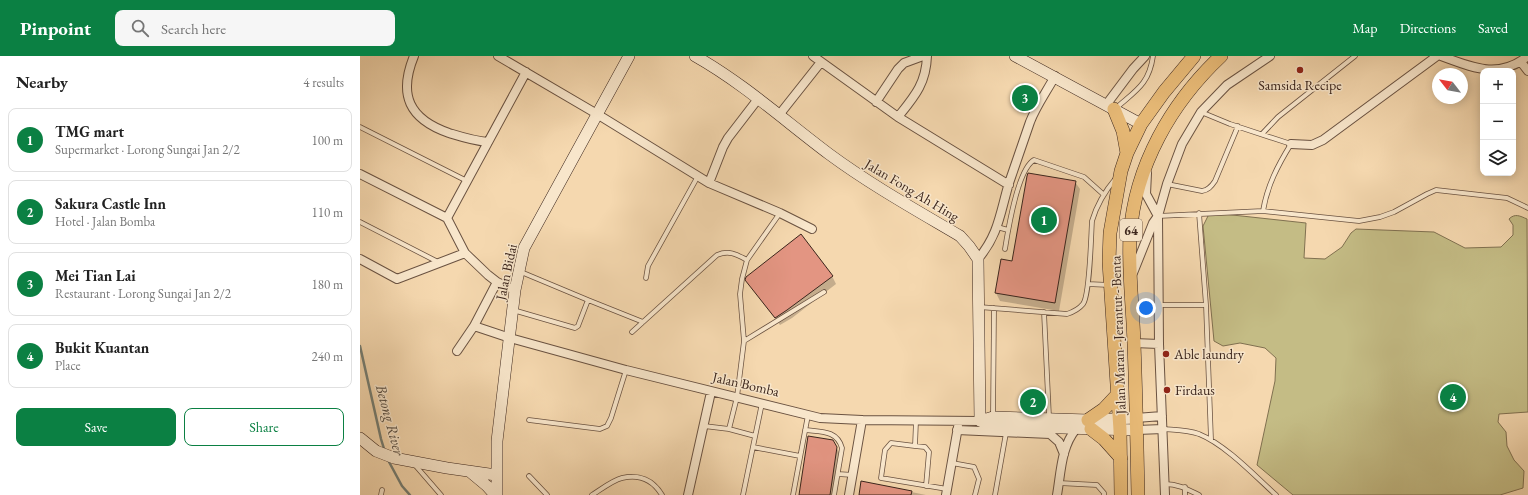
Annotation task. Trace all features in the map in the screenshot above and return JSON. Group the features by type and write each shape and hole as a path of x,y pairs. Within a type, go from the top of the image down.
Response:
{"main road":[{"name":"Jalan Bidai","path":"496,495 496,457 500,412 515,290 524,248 629,56"},
{"name":"Jalan Fong Ah Hing","path":"695,56 718,69 830,155 881,190 960,236 978,259"},
{"path":"1015,56 1055,76 1141,124 1150,127 1156,124 1180,90 1189,84 1194,84"},
{"name":"Jalan Maran - Jerantut - Benta","path":"1121,495 1120,424 1112,285 1109,262 1110,233 1121,171 1127,153 1141,124 1164,92 1194,56"},
{"name":"Jalan Maran - Jerantut - Benta","path":"1138,495 1130,235 1135,202 1140,181 1160,133 1182,98 1203,73 1221,56"},
{"path":"1110,107 1123,131 1127,153"},
{"path":"978,259 980,421"},
{"path":"1118,394 1089,424 1121,458"},
{"name":"Jalan Bomba","path":"980,421 993,418 1050,419 1089,424 1137,424"},
{"name":"Jalan Bomba","path":"980,421 993,426 1076,429 1089,424"},
{"path":"360,438 376,451 394,458 496,474"},
{"path":"471,471 487,465 496,457"},
{"path":"471,471 496,495"}],"street":[{"path":"414,56 409,67 407,90 409,100 419,117 439,129 475,141 488,142"},
{"path":"498,56 597,114 709,183 780,213 812,229"},
{"path":"813,56 898,117 1009,185"},
{"path":"876,102 898,69 904,63 924,56"},
{"path":"898,117 918,91 924,78 927,56"},
{"path":"1110,107 1133,69 1145,56"},
{"path":"1165,495 1159,344 1158,216 1167,184 1182,144 1200,112 1227,85 1270,56"},
{"path":"1291,144 1312,145 1323,140 1437,56"},
{"path":"1440,56 1487,71 1508,68 1521,62 1528,56"},
{"path":"778,115 822,62"},
{"path":"1521,62 1528,71"},
{"path":"447,218 526,72"},
{"path":"978,259 989,246 997,227 1009,185 1031,120 1055,76"},
{"path":"709,183 728,138 758,99"},
{"path":"1148,161 1146,194 1158,216"},
{"path":"360,174 447,218 465,253 497,282 515,290"},
{"path":"1131,278 1153,223 1158,216"},
{"path":"360,259 397,279 465,253"},
{"path":"457,351 474,326 497,282"},
{"name":"Jalan Bomba","path":"474,326 510,338 626,370 820,418 862,420 980,421"},
{"path":"1134,343 1159,344"},
{"path":"688,495 711,392"},
{"path":"1137,424 1162,416"},
{"path":"849,495 862,420"},
{"path":"947,492 959,420"},
{"path":"1137,424 1163,429"},
{"path":"1057,495 1068,438 1076,429"},
{"path":"957,430 1050,434 1059,442 1064,454"}],"lane":[{"path":"1110,107 1145,80 1149,73 1152,56"},
{"path":"1262,134 1278,117 1355,56"},
{"path":"1200,112 1291,144 1272,180 1266,198 1264,211"},
{"path":"1167,184 1202,191 1211,187 1215,181 1238,126"},
{"path":"360,127 467,181"},
{"path":"1005,249 1008,230 1022,176 1029,163 1034,160 1084,177 1103,194"},
{"path":"978,307 1067,314 1075,311 1084,303 1088,284 1092,221 1103,194 1121,171"},
{"path":"646,278 648,266 698,176"},
{"path":"1158,216 1264,211 1359,221 1380,217 1394,212 1436,190 1507,198 1528,208"},
{"path":"729,429 737,397 744,341 740,294 742,279 747,260 780,213"},
{"path":"1199,213 1206,305 1210,440"},
{"path":"360,222 438,263"},
{"path":"997,227 1008,230"},
{"path":"632,332 717,255 725,252 733,253 747,260"},
{"path":"518,271 643,322"},
{"path":"1088,284 1112,285"},
{"path":"744,341 824,292"},
{"path":"513,310 575,328 578,326 588,300"},
{"path":"1159,305 1206,305"},
{"path":"993,418 994,308"},
{"path":"1044,312 1050,419"},
{"path":"529,420 600,429 607,426 611,418 626,370"},
{"path":"743,495 762,403"},
{"path":"793,495 808,414"},
{"path":"915,446 916,420"},
{"path":"704,426 729,429 755,436"},
{"path":"1163,429 1189,431 1210,440 1231,455 1276,495"},
{"path":"805,430 831,434 837,437 842,448 834,495"},
{"path":"995,495 1006,432"},
{"path":"926,486 929,452 925,447 891,443 885,450 881,478 926,486 947,492"},
{"path":"753,447 800,456"},
{"path":"412,461 441,495"},
{"path":"952,463 974,468 979,479 975,495"},
{"path":"838,474 853,475"},
{"path":"529,476 547,495"},
{"path":"592,495 621,478 632,477 643,478 656,486 662,495"},
{"path":"1059,483 1097,485 1104,495"},
{"path":"1165,484 1174,484 1199,495"},
{"path":"1185,488 1185,495"}],"shaded area":[{"path":"1214,213 1306,223 1304,258 1325,259 1342,247 1351,233 1356,229 1434,232 1465,248 1501,247 1513,235 1513,225 1509,219 1511,217 1520,216 1527,219 1528,412 1499,414 1498,422 1506,432 1507,446 1514,460 1524,471 1523,488 1500,495 1293,495 1257,465 1275,381 1276,358 1265,348 1240,343 1223,346 1214,341 1203,226 1209,214"}],"building":[{"path":"1028,173 1076,181 1055,303 995,293 1001,259 1012,261"},
{"path":"801,234 833,276 775,318 745,280 746,277"},
{"path":"808,436 833,440 837,447 830,495 799,495"},
{"path":"861,481 912,491 911,495 859,495"}],"waterway":[{"name":"Betong River","path":"360,346 385,452"},
{"name":"Betong River","path":"388,460 402,486 410,495"}],"place":[{"name":"Samsida Recipe","path":"1300,70"},
{"name":"Mei Tian Lai","path":"1025,98"},
{"name":"TMG mart","path":"1044,220"},
{"name":"Able laundry","path":"1166,354"},
{"name":"Firdaus","path":"1167,390"},
{"name":"Bukit Kuantan","path":"1453,397"},
{"name":"Sakura Castle Inn","path":"1033,402"}]}
